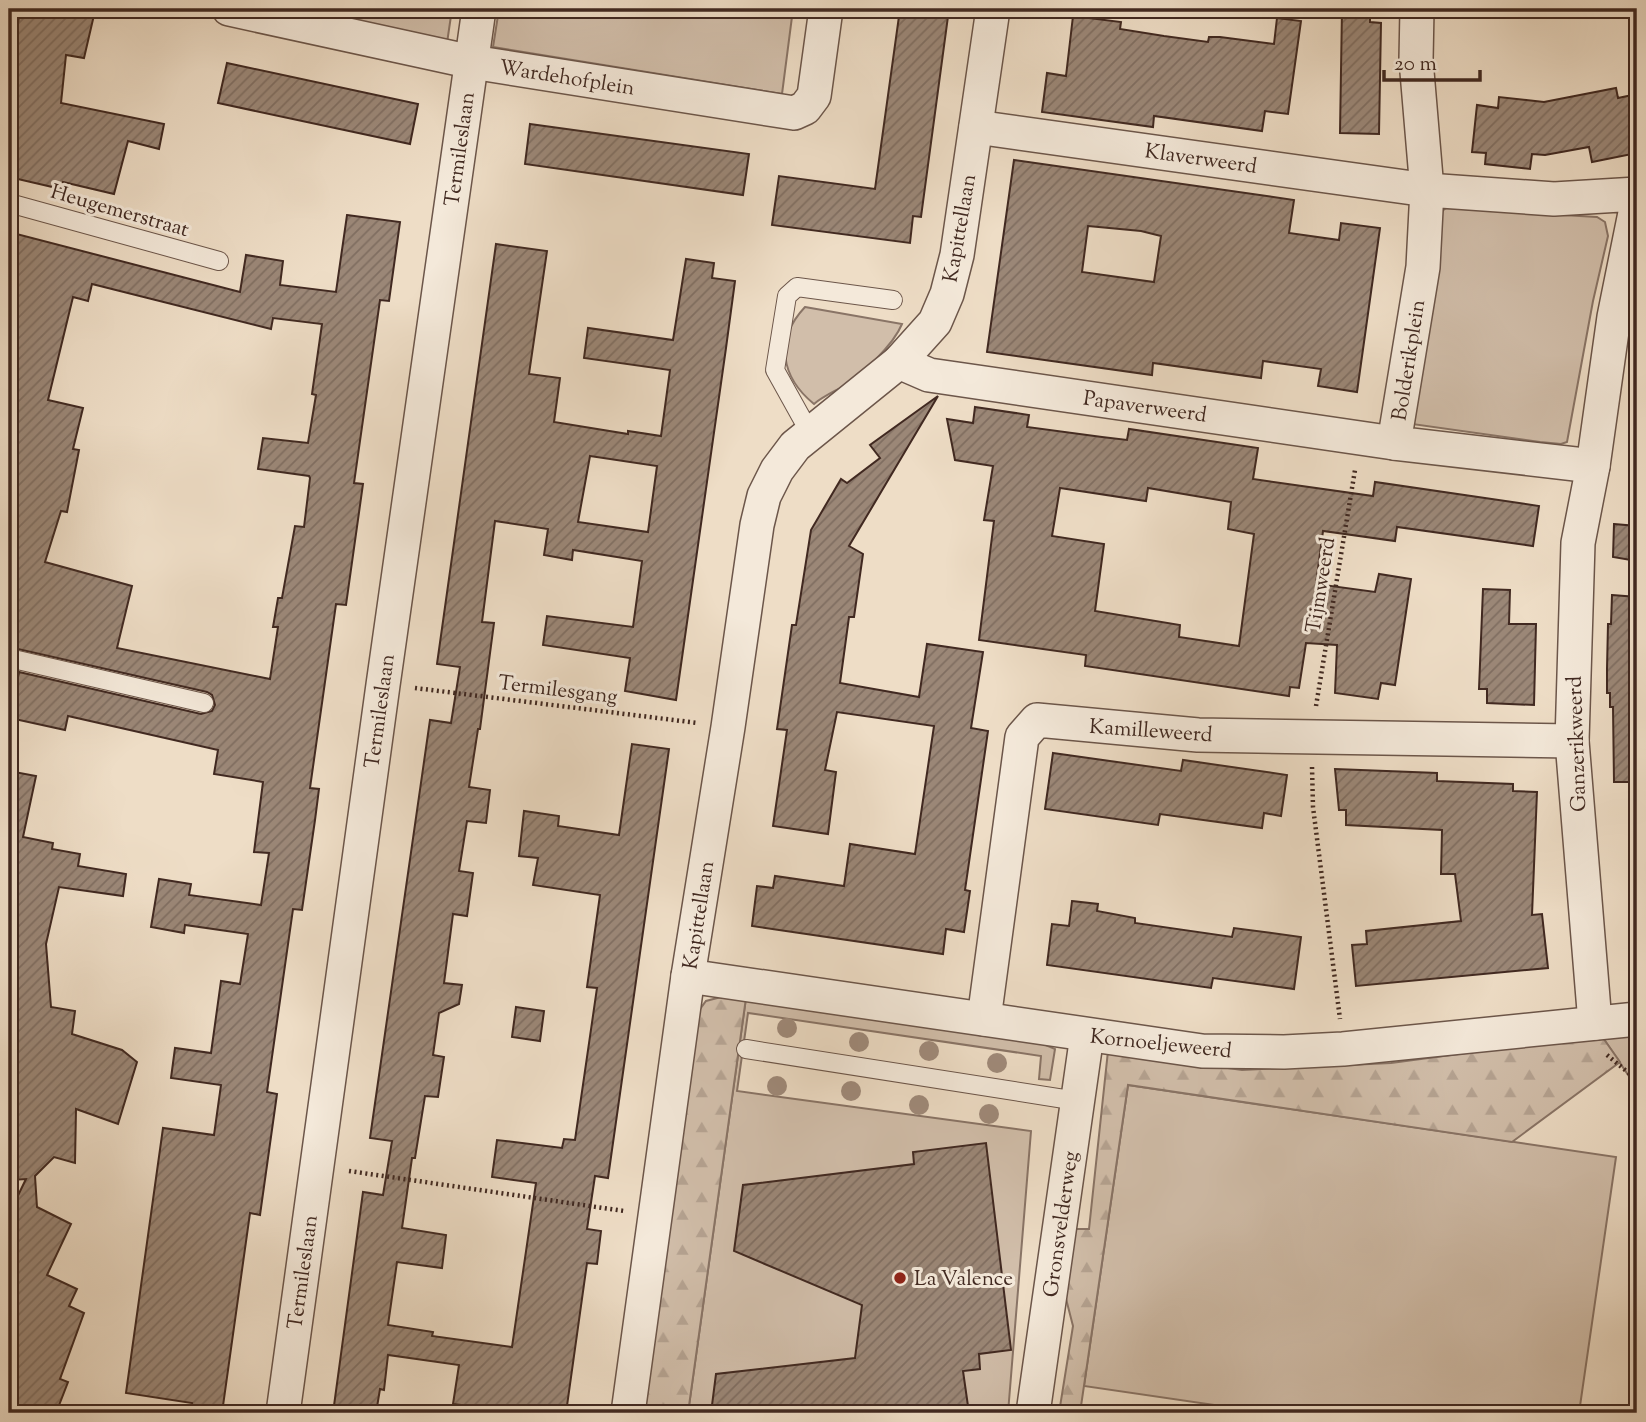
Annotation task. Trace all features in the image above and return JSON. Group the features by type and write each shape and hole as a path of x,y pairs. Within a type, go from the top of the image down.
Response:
{"street":[{"name":"Wardehofplein","path":"229,9 472,62 794,113 805,108 814,96 826,9"},
{"name":"Termileslaan","path":"283,1413 479,9"},
{"name":"Kapittellaan","path":"628,1413 688,976 757,525 764,496 777,470 795,446 899,362 935,322 947,294 957,255 993,9"},
{"name":"Bolderikplein","path":"1417,9 1416,60 1427,190 1423,267 1394,443 1592,466"},
{"name":"Klaverweerd","path":"976,127 1427,190"},
{"path":"1427,190 1554,199 1637,194"},
{"path":"1592,466 1614,317 1637,203"},
{"name":"Papaverweerd","path":"899,362 929,375 1394,443"},
{"name":"Ganzerikweerd","path":"1592,466 1578,543 1572,741 1595,1023"},
{"name":"Kamilleweerd","path":"984,1019 1022,737 1037,720 1198,735 1572,741"},
{"name":"Kornoeljeweerd","path":"688,976 1202,1051 1284,1052 1343,1049 1637,1018"},
{"name":"Gronsvelderweg","path":"1033,1413 1087,1035"}],"lane":[{"name":"Heugemerstraat","path":"9,203 219,261"},
{"path":"810,432 775,370 788,296 797,287 893,300"},
{"path":"9,658 204,704"},
{"path":"746,1049 1077,1101"}],"path":[{"name":"Tijmweerd","path":"1343,1049 1313,807 1311,737 1360,438"},
{"name":"Termilesgang","path":"383,685 728,727"},
{"path":"317,1166 656,1216"}],"green space":[{"path":"284,9 452,9 447,43"},
{"path":"499,9 793,9 782,94 493,47"},
{"path":"1446,208 1597,217 1605,222 1608,236 1567,442 1540,442 1412,424 1430,318 1441,212"},
{"path":"805,307 902,324 892,341 859,375 814,404 794,382 786,358 789,332"},
{"path":"721,997 746,998 688,1413 639,1413 695,1016 706,1001"},
{"path":"746,998 1032,1039 1055,1049 1050,1080 1039,1079 1041,1056 748,1013 737,1091 1031,1131 1008,1413 688,1413"},
{"path":"1637,1031 1637,1088 1601,1035"},
{"path":"1601,1035 1620,1062 1512,1142 1128,1085 1080,1413 1059,1413 1073,1326 1063,1287 1072,1229 1089,1229 1108,1051 1242,1070 1391,1063"},
{"path":"1128,1085 1616,1157 1579,1413 1269,1413 1084,1386"}],"building":[{"path":"20,9 65,9 94,15 84,58 66,55 61,103 164,124 159,149 128,141 114,194 63,182 61,189 9,177 9,22 18,23"},
{"path":"900,9 949,9 921,217 913,216 910,243 772,225 779,176 875,189"},
{"path":"1342,9 1370,9 1370,22 1381,23 1379,134 1340,133"},
{"path":"1073,16 1121,22 1120,29 1164,36 1208,42 1209,37 1220,37 1274,44 1277,18 1301,21 1288,114 1265,111 1262,131 1154,116 1153,127 1042,112 1047,73 1066,76"},
{"path":"227,63 418,104 410,144 218,103"},
{"path":"1616,88 1618,98 1637,94 1637,153 1592,162 1589,147 1545,155 1532,154 1530,169 1485,164 1486,153 1472,152 1477,105 1498,108 1499,97 1544,102"},
{"path":"530,124 749,154 743,195 525,164"},
{"path":"1014,160 1294,200 1289,233 1339,240 1341,223 1380,228 1357,392 1318,386 1321,369 1263,361 1261,378 1153,363 1152,375 987,352","holes":["1088,226 1141,231 1161,236 1154,282 1082,272"]},
{"path":"347,215 400,222 389,301 380,300 354,483 363,484 346,605 336,604 310,788 319,789 315,820 302,910 293,909 267,1092 277,1094 260,1215 250,1213 222,1413 190,1413 192,1403 126,1393 163,1128 214,1135 221,1085 171,1078 175,1048 211,1053 221,981 240,984 248,934 185,925 184,933 151,927 159,879 191,884 189,895 261,905 269,853 254,852 263,782 214,774 218,750 68,716 65,730 10,718 19,672 201,714 212,711 215,705 212,695 207,692 9,647 9,232 240,292 246,255 283,261 280,285 336,292","holes":["92,284 271,329 273,318 322,324 312,394 316,395 308,443 263,438 258,469 310,478 304,527 295,526 282,598 278,598 273,627 278,627 270,679 117,648 132,586 45,562 61,511 67,512 79,450 73,449 83,408 48,400 73,297 88,301"]},
{"path":"496,244 547,251 529,374 560,378 554,422 628,434 628,431 661,436 670,370 584,358 588,328 673,340 686,259 714,263 712,278 735,281 676,700 625,691 630,658 543,645 547,616 633,627 642,561 573,550 572,560 544,555 548,529 495,521 482,622 494,623 480,729 469,787 490,790 486,823 467,821 459,871 473,873 467,916 453,914 444,983 462,985 459,1004 439,1013 433,1055 444,1057 438,1097 425,1096 415,1158 412,1158 402,1228 446,1235 442,1268 397,1262 388,1325 433,1332 432,1336 512,1347 536,1183 492,1177 497,1140 562,1148 564,1139 575,1140 597,988 587,987 600,895 533,885 538,858 519,856 524,811 559,816 558,826 619,835 632,744 669,749 608,1178 595,1176 587,1229 601,1231 597,1264 587,1263 566,1413 526,1413 453,1404 459,1365 388,1355 384,1390 380,1389 376,1413 333,1413 363,1192 383,1195 392,1141 370,1138 430,720 451,723 460,667 437,664","holes":["590,456 657,466 648,532 578,522"]},
{"path":"938,396 849,546 863,554 854,617 849,617 840,683 919,697 927,644 983,652 971,728 988,731 965,890 970,891 964,932 946,929 943,954 752,926 757,886 773,888 775,876 844,886 850,844 915,854 934,726 837,712 825,770 836,772 828,834 773,826 787,730 777,729 792,625 796,625 811,530 841,479 847,483 880,458 870,445"},
{"path":"975,407 1029,415 1027,427 1127,440 1129,429 1258,448 1253,479 1373,496 1375,482 1539,506 1533,546 1397,527 1395,541 1323,531 1316,584 1375,592 1379,574 1411,579 1395,685 1381,683 1378,699 1335,693 1337,645 1306,643 1299,688 1290,687 1289,696 1085,666 1086,655 979,640 994,521 984,520 993,466 955,460 947,419 973,423","holes":["1060,488 1146,501 1148,488 1231,502 1228,529 1254,534 1239,646 1179,637 1180,625 1095,611 1104,544 1052,536"]},
{"path":"1614,524 1637,526 1637,561 1613,557"},
{"path":"1483,589 1510,590 1509,624 1536,624 1534,705 1487,703 1487,689 1479,689"},
{"path":"1612,595 1637,597 1637,782 1614,782 1613,707 1610,707 1610,693 1607,693 1608,624 1611,624"},
{"path":"1053,753 1181,771 1183,760 1287,775 1281,816 1264,813 1262,828 1160,814 1158,825 1045,809"},
{"path":"1335,769 1437,773 1437,781 1513,784 1513,791 1537,792 1532,915 1542,914 1548,968 1356,986 1352,945 1367,944 1366,931 1461,921 1455,874 1441,874 1442,830 1346,825 1346,810 1339,810"},
{"path":"9,771 36,776 23,837 53,843 52,849 80,854 78,866 126,874 123,896 59,887 46,944 51,1007 75,1011 72,1034 122,1050 137,1062 118,1124 76,1109 75,1163 54,1157 35,1176 37,1207 71,1224 47,1275 77,1289 69,1306 84,1313 60,1379 68,1382 56,1413 9,1413 9,1214 26,1179 12,1180 13,1170 9,1170"},
{"path":"1072,901 1098,904 1097,911 1135,918 1135,923 1232,937 1234,928 1301,937 1294,989 1213,978 1211,988 1047,965 1052,924 1069,926"},
{"path":"516,1007 544,1011 540,1041 512,1037"},
{"name":"La Valence","path":"986,1143 1011,1350 979,1354 980,1369 963,1371 969,1413 711,1413 716,1374 855,1358 862,1305 734,1251 743,1185 914,1164 913,1152"}],"place":[{"name":"La Valence","path":"900,1278"}]}
